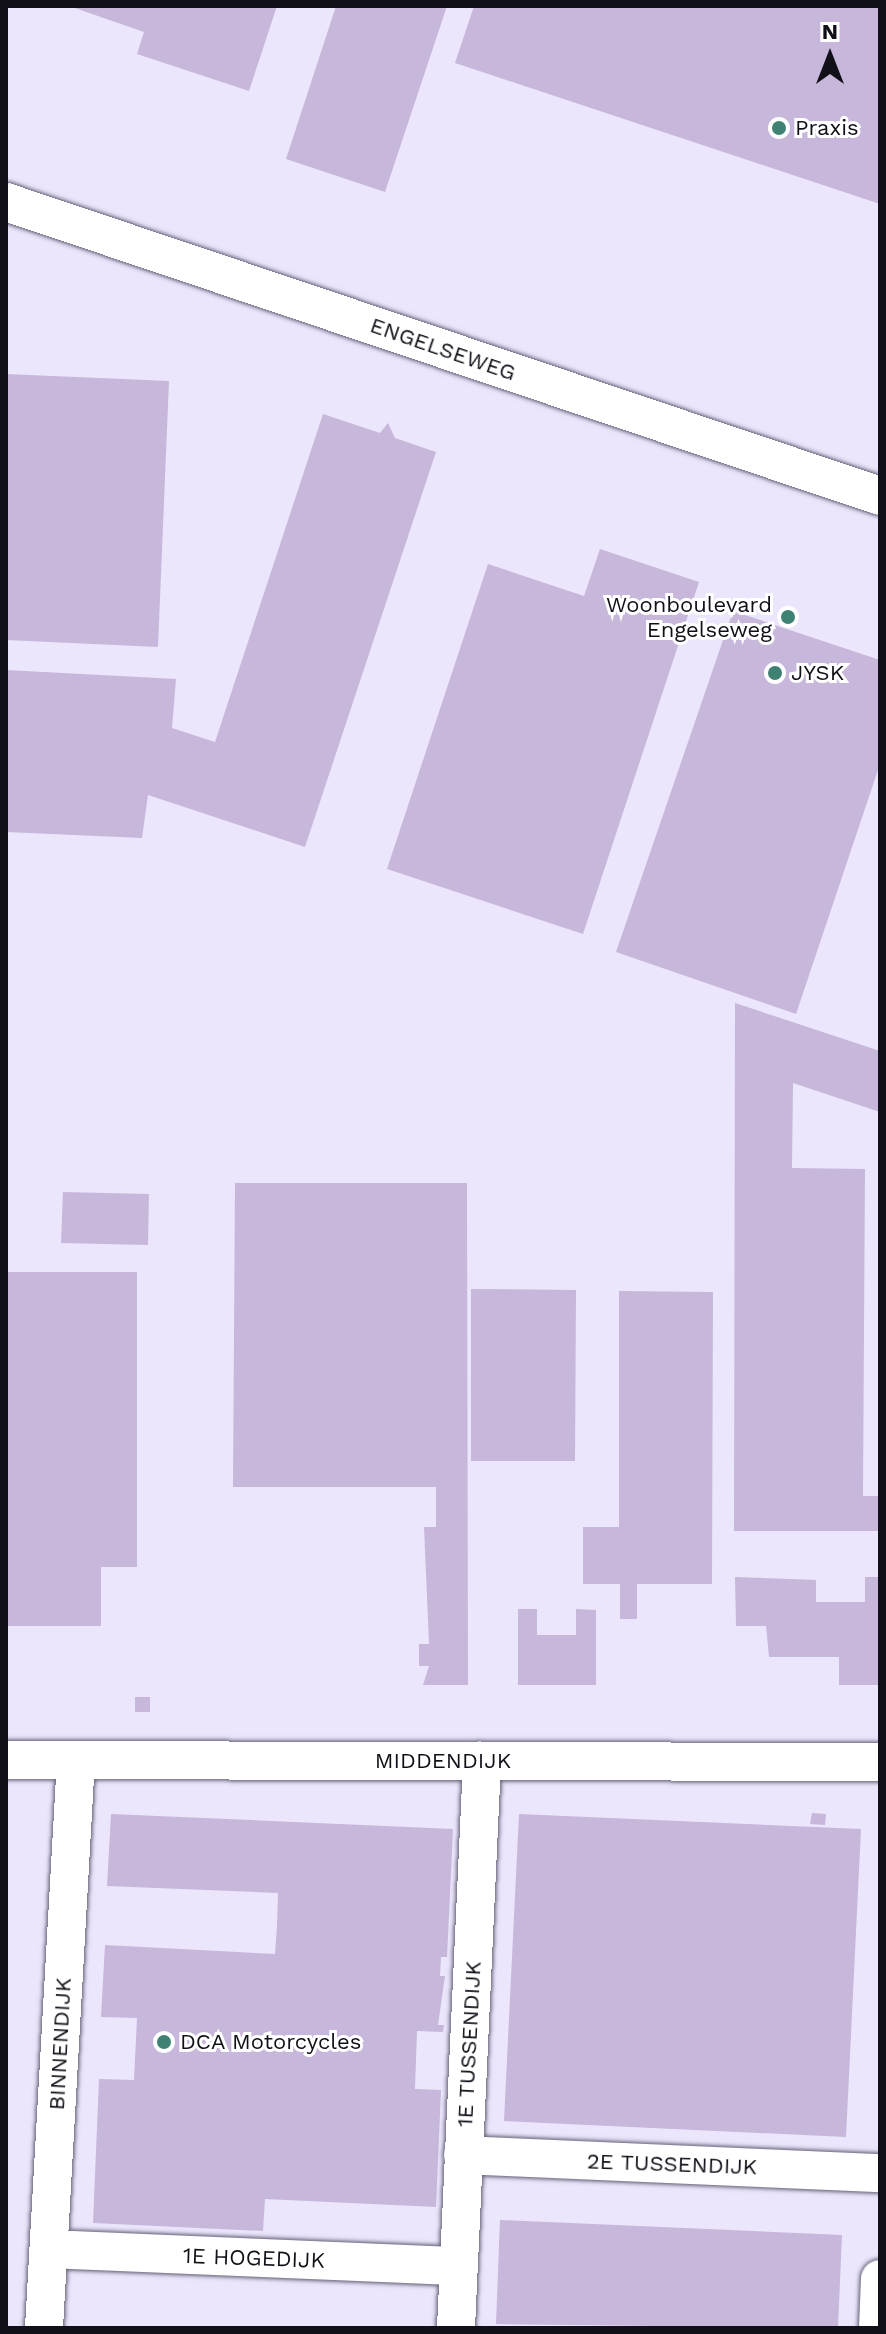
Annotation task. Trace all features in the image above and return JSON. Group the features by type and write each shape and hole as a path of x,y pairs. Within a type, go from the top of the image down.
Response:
{"street":[{"name":"ENGELSEWEG","path":"6,202 880,496"},
{"name":"MIDDENDIJK","path":"6,1760 880,1762"},
{"name":"BINNENDIJK","path":"44,2328 76,1760"},
{"name":"1E TUSSENDIJK","path":"456,2328 482,1761"},
{"name":"2E TUSSENDIJK","path":"463,2155 880,2173"},
{"name":"1E HOGEDIJK","path":"49,2249 459,2266"},
{"path":"878,2328 880,2279"}],"building":[{"path":"69,6 277,6 249,91 137,54 144,32"},
{"path":"336,6 447,6 385,192 286,159"},
{"path":"474,6 880,6 880,204 455,63"},
{"path":"6,374 169,381 158,647 6,640"},
{"path":"323,414 380,433 388,423 395,438 436,452 305,847 148,795 142,838 6,832 6,670 176,679 172,728 215,742"},
{"path":"600,549 699,582 583,934 387,869 488,564 584,596"},
{"path":"733,611 880,660 880,764 796,1014 616,952"},
{"path":"735,1003 880,1051 880,1112 793,1083 792,1168 865,1169 863,1496 880,1496 880,1531 734,1531"},
{"path":"235,1183 467,1183 468,1685 423,1685 429,1666 419,1666 419,1644 429,1644 424,1527 436,1527 436,1487 233,1487"},
{"path":"63,1192 149,1194 148,1245 61,1243"},
{"path":"6,1272 137,1272 137,1567 101,1567 101,1626 6,1626"},
{"path":"471,1289 576,1290 575,1461 471,1461"},
{"path":"619,1291 713,1292 712,1584 637,1584 637,1619 620,1619 620,1584 583,1584 583,1527 619,1527"},
{"path":"735,1577 816,1580 816,1602 865,1602 865,1577 880,1577 880,1685 839,1685 839,1657 769,1657 766,1626 736,1626"},
{"path":"518,1609 537,1609 537,1635 576,1635 576,1609 596,1610 596,1685 518,1685"},
{"path":"135,1697 150,1697 150,1712 135,1712"},
{"path":"812,1813 826,1814 825,1825 810,1824"},
{"path":"111,1814 453,1829 447,1957 441,1957 440,1976 445,1976 438,2025 444,2025 443,2032 417,2031 415,2089 441,2090 436,2207 265,2199 263,2231 93,2223 99,2079 134,2080 137,2018 101,2017 105,1945 275,1954 277,1926 278,1893 107,1886"},
{"path":"519,1814 861,1829 846,2137 504,2121"},
{"path":"500,2220 842,2235 838,2328 496,2324"}],"place":[{"name":"Praxis","path":"779,128"},
{"name":"Woonboulevard Engelseweg","path":"788,617"},
{"name":"JYSK","path":"775,673"},
{"name":"DCA Motorcycles","path":"164,2042"}]}
